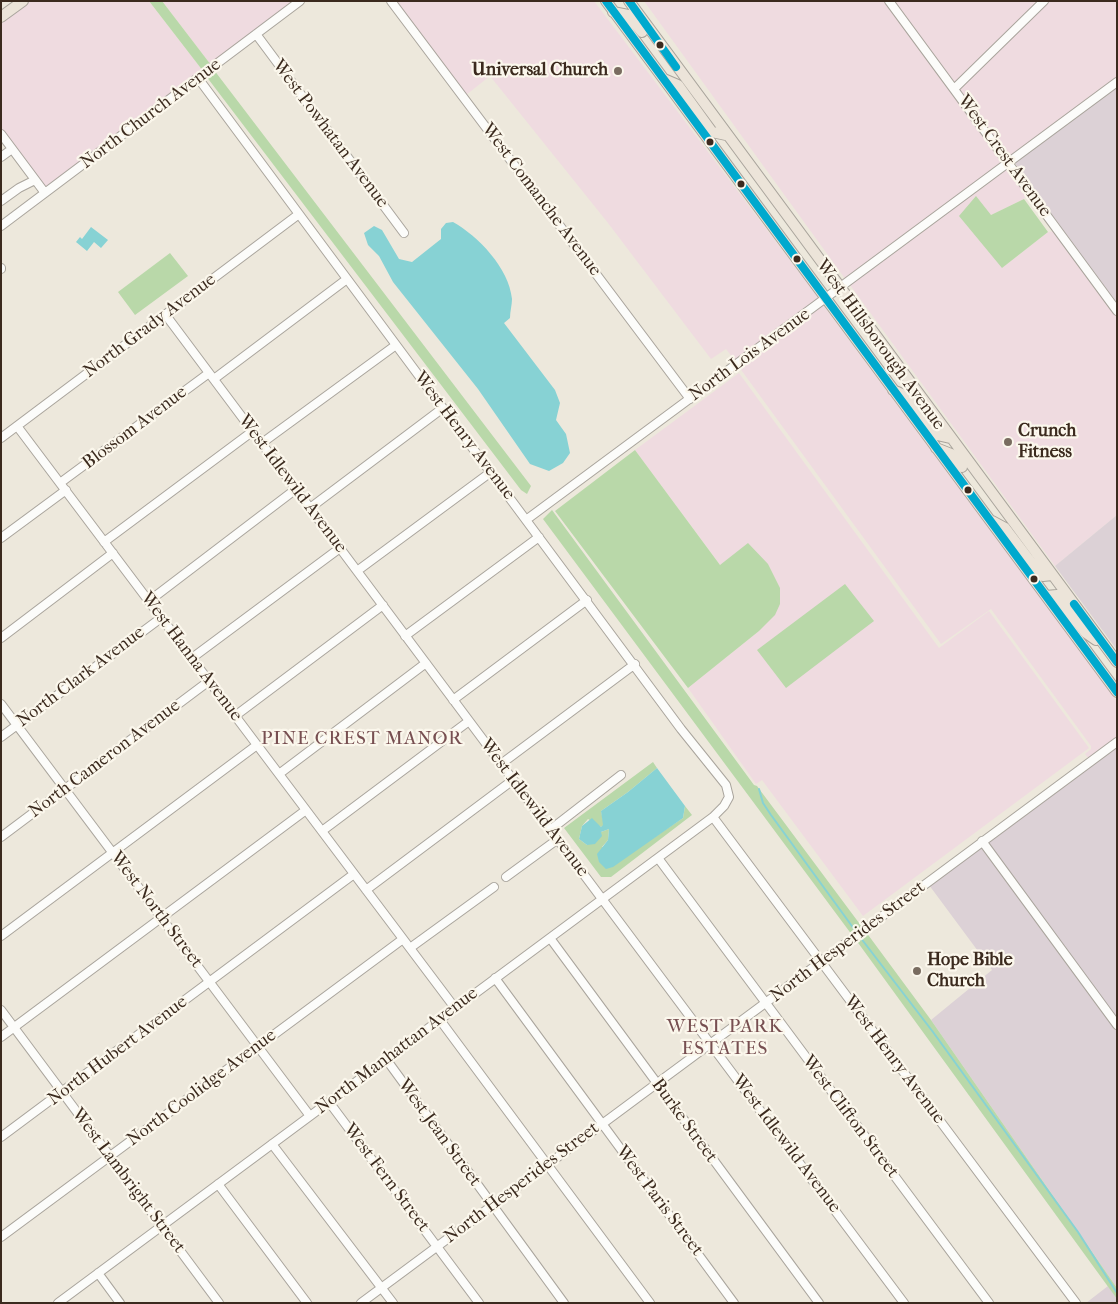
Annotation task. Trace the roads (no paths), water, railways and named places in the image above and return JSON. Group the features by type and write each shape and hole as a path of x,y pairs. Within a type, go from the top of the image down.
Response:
{"main road":[{"path":"1,17 15,1"},
{"path":"1,17 23,1"},
{"path":"606,1 1117,692"},
{"name":"West Hillsborough Avenue","path":"628,1 998,504 1117,662"},
{"path":"613,12 628,15 670,69 684,79"},
{"path":"663,79 678,85 712,132 726,135"},
{"path":"892,390 907,396 937,435 950,438"},
{"path":"935,447 955,457 988,501 998,504"},
{"path":"989,519 1005,528 1042,576 1052,575"},
{"path":"1046,596 1057,595 1086,632 1104,644"}],"street":[{"name":"North Church Avenue","path":"1,226 300,1"},
{"name":"West Comanche Avenue","path":"391,1 690,399"},
{"name":"West Crest Avenue","path":"889,1 1117,310"},
{"path":"954,89 1044,1"},
{"name":"West Powhatan Avenue","path":"256,34 404,233"},
{"name":"West Henry Avenue","path":"198,78 526,520 726,785 728,793"},
{"name":"North Lois Avenue","path":"526,520 1117,82"},
{"path":"1,134 45,193"},
{"path":"1,157 12,149"},
{"path":"1,201 19,188 36,180"},
{"name":"North Grady Avenue","path":"1,438 299,214"},
{"name":"Blossom Avenue","path":"60,483 347,279"},
{"name":"West Idlewild Avenue","path":"165,314 904,1303"},
{"path":"262,443 396,345"},
{"path":"310,508 443,408"},
{"name":"West Hanna Avenue","path":"17,426 455,1008"},
{"path":"104,542 253,432"},
{"path":"357,571 491,472"},
{"name":"North Clark Avenue","path":"149,601 296,489"},
{"path":"1,538 66,490"},
{"path":"406,636 539,537"},
{"path":"192,658 340,548"},
{"path":"1,638 113,554"},
{"path":"453,700 587,600"},
{"path":"235,716 382,605"},
{"name":"North Clark Avenue","path":"1,737 161,618"},
{"path":"279,774 426,663"},
{"path":"501,764 635,664"},
{"name":"North Cameron Avenue","path":"1,837 210,681"},
{"name":"West North Street","path":"1,704 310,1116"},
{"path":"322,831 469,722"},
{"name":"North Hesperides Street","path":"361,1303 1117,742"},
{"path":"1,936 257,745"},
{"path":"550,830 621,775"},
{"path":"366,890 513,780"},
{"name":"North Manhattan Avenue","path":"58,1303 658,858 724,806 729,798 728,793"},
{"path":"1,1037 306,810"},
{"name":"West Henry Avenue","path":"713,816 1076,1303"},
{"path":"506,877 558,839"},
{"path":"982,842 1117,1025"},
{"name":"West Clifton Street","path":"658,858 989,1303"},
{"name":"North Hubert Avenue","path":"1,1137 354,874"},
{"path":"410,948 494,887"},
{"name":"Burke Street","path":"550,938 819,1303"},
{"name":"North Coolidge Avenue","path":"1,1237 403,939"},
{"name":"West Paris Street","path":"495,978 734,1303"},
{"name":"West Lambright Street","path":"1,1010 219,1303"},
{"path":"440,1020 650,1303"},
{"name":"West Jean Street","path":"386,1059 564,1303"},
{"name":"West Fern Street","path":"329,1102 479,1303"},
{"path":"272,1144 393,1303"},
{"path":"218,1184 307,1303"},
{"path":"98,1273 120,1303"}],"water":[{"path":"453,222 482,244 499,265 510,287 512,299 510,318 504,323 555,390 560,403 556,420 566,434 570,453 563,463 549,471 530,464 478,389 393,282 379,256 368,245 364,233 374,226 382,230 399,259 412,262 441,239 441,229 446,223"},
{"path":"91,227 108,240 101,248 94,242 87,251 76,242 80,237 82,239"},
{"path":"657,768 685,806 683,818 613,867 606,869 599,862 597,854 608,840 609,829 601,832 602,836 595,844 587,845 579,839 582,826 592,818 601,827 603,825 601,811"}],"waterway":[{"path":"759,789 763,803 771,815 857,933"},
{"path":"860,937 933,1032 1078,1232 1117,1293"}],"place":[{"name":"Universal Church","path":"618,71"},
{"name":"Crunch Fitness","path":"1008,442"},
{"name":"Hope Bible Church","path":"917,971"}],"district":[{"name":"PINE CREST MANOR","path":"362,739"},
{"name":"WEST PARK ESTATES","path":"725,1038"}]}
